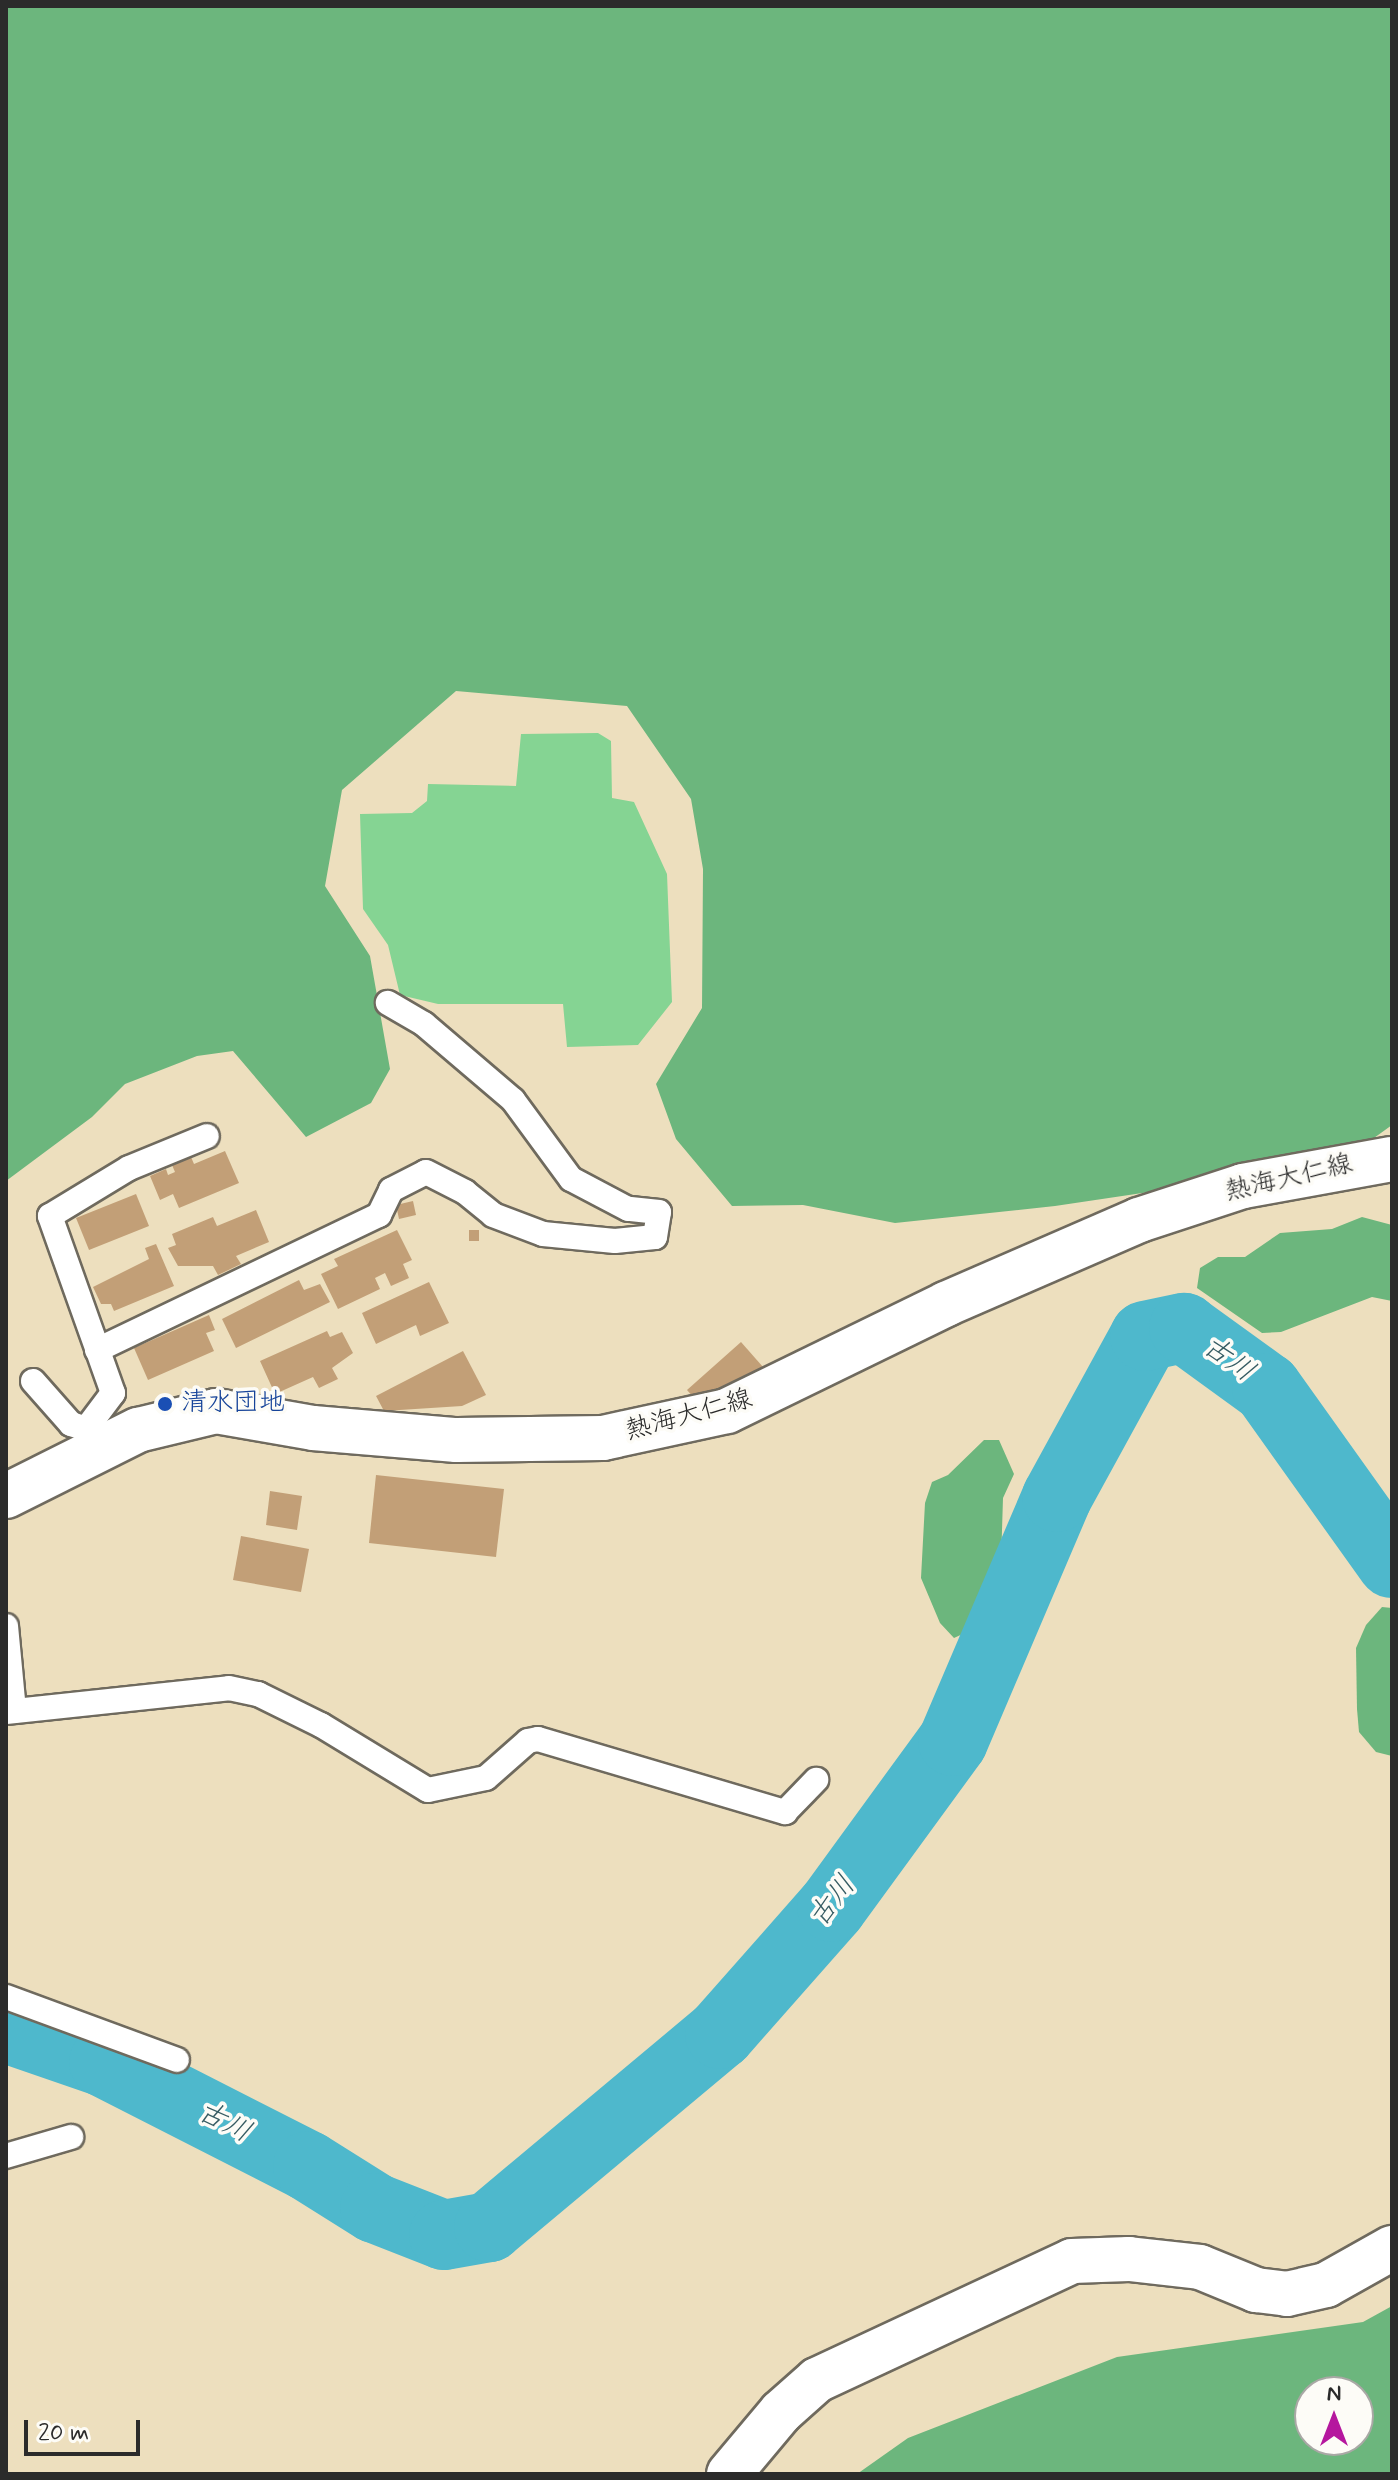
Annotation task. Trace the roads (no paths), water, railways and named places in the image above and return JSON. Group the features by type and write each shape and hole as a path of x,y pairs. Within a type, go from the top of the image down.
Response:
{"main road":[{"name":"熱海大仁線","path":"6,1496 91,1439 216,1411 313,1428 457,1440 603,1438 727,1411 790,1384 946,1304 1139,1220 1243,1186 1392,1159"},
{"path":"729,2474 781,2412 817,2380 1072,2261 1129,2259 1200,2267 1256,2290 1287,2294 1326,2285 1392,2248"}],"lane":[{"path":"97,1350 379,1215 391,1190 426,1172 465,1192 493,1215 543,1234 615,1241 655,1237 659,1212 628,1209 571,1179 513,1100 424,1024 388,1003"},
{"path":"91,1439 94,1413 113,1393 50,1216 129,1168 207,1136"},
{"path":"33,1381 71,1424 91,1439"},
{"path":"6,1626 10,1712 229,1688 258,1694 321,1725 428,1790 486,1778 528,1741 538,1739 785,1812 816,1780"},
{"path":"6,1997 177,2060"},
{"path":"6,2156 71,2137"}],"waterway":[{"name":"古川","path":"6,2028 104,2062 308,2166 375,2208 444,2235 489,2227 720,2034 832,1907 953,1741 1057,1497 1145,1336 1184,1328 1267,1388 1392,1563"}],"place":[{"name":"清水団地","path":"165,1404"}]}
